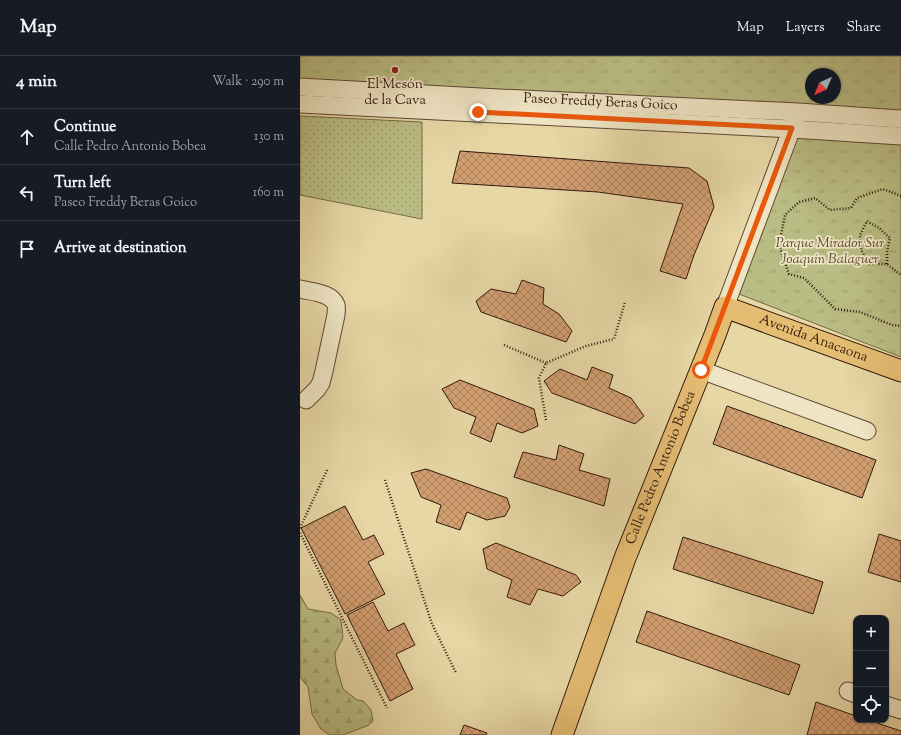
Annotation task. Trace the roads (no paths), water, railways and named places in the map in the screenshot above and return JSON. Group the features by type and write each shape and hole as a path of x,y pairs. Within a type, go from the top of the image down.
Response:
{"main road":[{"name":"Calle Pedro Antonio Bobea","path":"562,735 625,558 725,307"},
{"name":"Avenida Anacaona","path":"725,307 901,371"}],"street":[{"name":"Paseo Freddy Beras Goico","path":"300,86 479,104 901,136"},
{"name":"Paseo Freddy Beras Goico","path":"300,104 479,104 798,112 901,119"},
{"name":"Calle Pedro Antonio Bobea","path":"725,307 798,112"},
{"path":"300,289 326,295 332,299 336,306 336,315 321,383 306,400"},
{"path":"701,370 868,431"},
{"path":"889,706 901,710"}],"place":[{"name":"El Mesón de la Cava","path":"395,70"}],"park label":[{"name":"Parque Mirador Sur Joaquín Balaguer","path":"830,252"}]}
